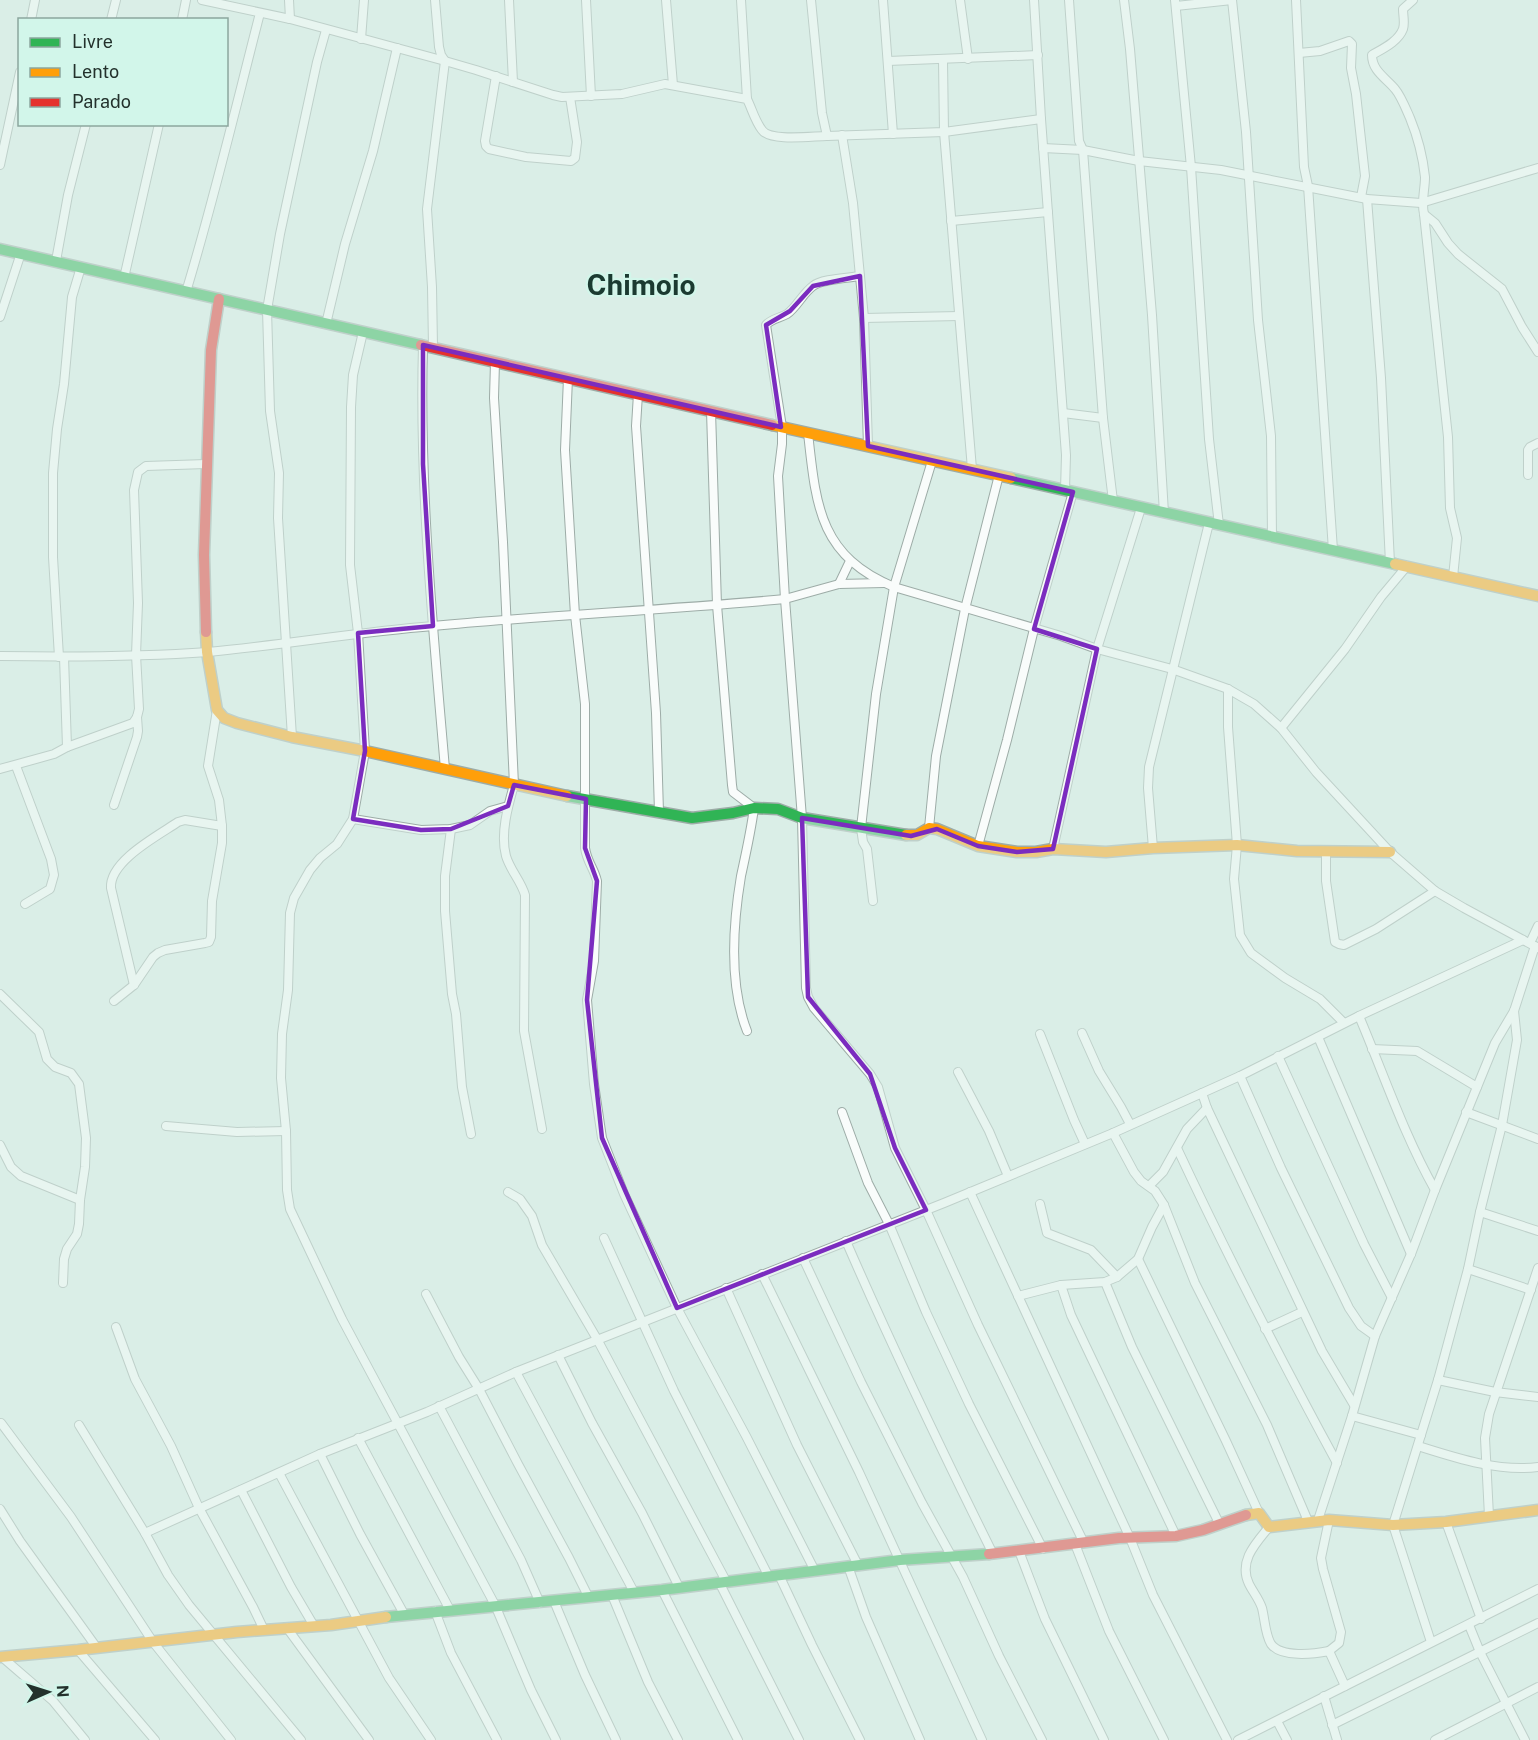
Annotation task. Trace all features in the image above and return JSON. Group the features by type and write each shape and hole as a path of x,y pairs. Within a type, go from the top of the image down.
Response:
{"street":[{"path":"31,18 35,0"},
{"path":"112,18 116,0"},
{"path":"182,18 186,0"},
{"path":"205,0 290,19 445,61 553,95 570,98 622,94 673,85 747,99"},
{"path":"289,0 290,19"},
{"path":"361,39 363,0"},
{"path":"435,0 439,48 445,61 427,209 432,286 423,464 445,769"},
{"path":"509,0 513,82"},
{"path":"586,0 591,96"},
{"path":"666,0 673,85"},
{"path":"741,0 747,99 766,135 799,137 944,132 1041,119"},
{"path":"811,0 822,112 827,136"},
{"path":"883,0 893,134"},
{"path":"960,0 968,59"},
{"path":"978,846 1069,491 1034,0"},
{"path":"1069,0 1079,141 1083,150 1104,418 1113,501"},
{"path":"1124,0 1152,315 1164,513"},
{"path":"1153,848 1148,788 1149,767 1172,669 1214,524 1191,167 1176,3 1232,0 1243,105 1258,320 1271,436 1272,537"},
{"path":"1296,0 1304,167 1308,186 1333,550"},
{"path":"1413,0 1403,9 1402,32 1371,58 1380,75 1397,92 1412,125 1425,176 1425,189 1421,203 1448,437 1450,508 1457,538 1453,577"},
{"path":"186,292 205,229 260,13"},
{"path":"292,737 278,518 279,473 270,411 267,310 280,234 326,30"},
{"path":"1299,52 1320,51 1344,41 1352,44 1351,68 1356,89 1365,176 1364,198 1381,378 1390,563"},
{"path":"326,324 345,244 373,151 397,48"},
{"path":"888,61 1038,55"},
{"path":"943,60 944,132 972,469"},
{"path":"496,76 485,141 489,149 526,157 571,161 576,158 576,133 570,98"},
{"path":"0,165 18,81"},
{"path":"56,261 68,195 85,126"},
{"path":"124,278 159,126"},
{"path":"842,135 853,202 864,318 868,446"},
{"path":"1043,148 1083,150 1139,161 1229,171 1364,198 1421,203 1538,168"},
{"path":"951,221 1048,212"},
{"path":"1424,214 1435,223 1458,254 1502,289 1538,352"},
{"path":"0,249 1538,596"},
{"path":"0,317 21,254"},
{"path":"67,747 53,557 53,473 72,297 81,267"},
{"path":"860,276 813,286 786,315 769,321 766,325 782,427 778,476 801,818 805,976 808,998 878,1087 896,1148 1080,1544 1110,1631 1164,1740"},
{"path":"114,1001 134,985 158,953 208,942 211,937 212,901 222,843 222,826 219,800 208,766 217,710 207,652 204,555 211,350 219,299"},
{"path":"864,318 959,315"},
{"path":"363,332 353,375 351,407 350,565 358,633 365,751 354,819 337,844 310,870 294,898 290,913 288,990 282,1034 281,1078 286,1131 287,1190 290,1209 342,1319 495,1605 531,1690 556,1740"},
{"path":"495,362 494,398 514,785 508,806 504,836 506,855 525,895 524,1031 542,1129"},
{"path":"568,378 565,450 575,615 585,704 585,848 589,863 595,870 597,881 594,961 587,1000 594,1084 602,1138 624,1194 677,1308 746,1436 814,1571"},
{"path":"638,394 637,437 656,713 658,812"},
{"path":"711,411 717,605 732,785 733,792 754,808"},
{"path":"1063,413 1104,418"},
{"path":"808,433 816,499 833,539 850,561 890,585 1097,649 1172,669 1228,689 1254,704 1281,728 1316,772 1390,852 1435,891 1531,944"},
{"path":"1527,475 1528,450 1538,443"},
{"path":"873,901 867,849 863,842 861,828 890,585 932,460"},
{"path":"114,805 137,737 138,603 134,490 138,472 146,466 206,464"},
{"path":"928,828 936,756 965,609 999,475"},
{"path":"1053,849 1097,649 1141,508"},
{"path":"839,584 850,561"},
{"path":"1281,728 1345,649 1381,597 1407,566"},
{"path":"0,656 62,657 207,652 433,626 785,599 839,584 890,585"},
{"path":"1228,689 1228,727 1237,845 1234,879 1240,935 1251,953 1285,978 1320,999 1344,1023"},
{"path":"217,710 224,718 237,723 292,737 514,785 692,818 754,808 778,809 801,818 911,836 928,828 937,829 978,846 1017,852 1053,849 1106,852 1237,845 1297,851 1390,852"},
{"path":"0,769 54,754 133,723 138,717"},
{"path":"16,766 51,859 54,875 50,889 25,904"},
{"path":"354,819 421,830 451,829 470,825 490,811 508,806"},
{"path":"747,1031 740,1012 735,974 735,930 741,877 754,808"},
{"path":"134,985 111,888 112,876 131,854 178,822 185,820 222,826"},
{"path":"451,829 445,876 445,911 462,1088 471,1134"},
{"path":"1326,852 1326,881 1335,942 1339,944 1344,945 1376,928 1435,891"},
{"path":"1538,926 1531,944 1514,1011 1495,1043 1411,1254 1375,1336 1318,1521 1323,1569 1341,1632 1338,1643 1329,1651 1320,1653 1286,1653 1272,1645 1261,1606 1247,1582 1246,1561 1251,1549 1269,1527 1318,1521 1393,1525 1446,1522 1538,1510"},
{"path":"145,1533 320,1454 439,1407 516,1372 926,1210 1113,1133 1240,1076 1359,1016 1531,944"},
{"path":"0,994 39,1032 47,1059 55,1067 71,1073 79,1084 86,1138 85,1167 79,1224 64,1259 63,1283"},
{"path":"1431,1642 1393,1525 1438,1380 1468,1269 1502,1125 1517,1040 1514,1011"},
{"path":"1359,1016 1402,1126 1435,1190"},
{"path":"1082,1033 1099,1071 1130,1124"},
{"path":"1040,1034 1085,1144"},
{"path":"1317,1037 1411,1254"},
{"path":"1372,1049 1417,1052 1477,1087"},
{"path":"1278,1056 1364,1244 1392,1298"},
{"path":"958,1072 989,1131 1008,1176"},
{"path":"1240,1076 1281,1168 1349,1308 1361,1326 1375,1336"},
{"path":"1202,1093 1302,1311 1322,1352 1354,1405"},
{"path":"1149,1186 1163,1173 1187,1129 1207,1108"},
{"path":"842,1112 868,1183 889,1224 926,1312 969,1404 1043,1549"},
{"path":"1466,1112 1538,1138"},
{"path":"166,1126 237,1132 286,1131"},
{"path":"1113,1133 1134,1172 1141,1181 1155,1191 1164,1205 1195,1283 1318,1521"},
{"path":"0,1145 11,1167 21,1176 80,1200"},
{"path":"1177,1148 1265,1329 1337,1463"},
{"path":"508,1192 520,1199 532,1216 542,1245 597,1339 723,1581 799,1740"},
{"path":"970,1192 1130,1538 1153,1595 1227,1740"},
{"path":"1040,1204 1047,1233 1091,1250 1117,1277"},
{"path":"1018,1296 1061,1285 1105,1282 1117,1277 1138,1259 1164,1205"},
{"path":"1480,1212 1538,1231"},
{"path":"604,1238 674,1390 860,1740"},
{"path":"846,1241 929,1423 993,1554"},
{"path":"803,1258 861,1382 963,1578 999,1656 1042,1740"},
{"path":"1138,1259 1259,1513 1269,1527"},
{"path":"1489,1516 1485,1437 1489,1414 1538,1268"},
{"path":"1468,1269 1530,1290"},
{"path":"762,1274 859,1472 982,1740"},
{"path":"1105,1282 1132,1347 1219,1523"},
{"path":"1061,1285 1071,1315 1176,1536"},
{"path":"726,1288 853,1565 866,1617 920,1740"},
{"path":"426,1294 588,1596"},
{"path":"1265,1329 1302,1311"},
{"path":"116,1327 135,1379 171,1446 199,1508 264,1630"},
{"path":"558,1355 679,1587"},
{"path":"516,1372 634,1593"},
{"path":"1438,1380 1495,1392 1538,1397"},
{"path":"439,1407 521,1560 540,1602"},
{"path":"1352,1416 1421,1435"},
{"path":"1,1423 71,1517 153,1641 231,1740"},
{"path":"79,1425 178,1590 301,1740"},
{"path":"358,1438 450,1610"},
{"path":"1418,1446 1455,1458 1488,1464 1515,1468 1538,1467"},
{"path":"320,1454 404,1614"},
{"path":"279,1473 389,1678 431,1740"},
{"path":"241,1490 291,1587 314,1626"},
{"path":"0,1509 97,1648"},
{"path":"1,1657 314,1626 404,1614 662,1590 900,1560 993,1554 1130,1538 1176,1536 1196,1532 1241,1516 1259,1513"},
{"path":"1446,1522 1481,1619"},
{"path":"1019,1551 1045,1619 1104,1740"},
{"path":"1238,1740 1538,1589"},
{"path":"662,1590 738,1740"},
{"path":"612,1594 648,1682 678,1740"},
{"path":"554,1601 585,1675 616,1740"},
{"path":"435,1611 451,1653 497,1740"},
{"path":"1332,1725 1538,1623"},
{"path":"1469,1625 1480,1652 1525,1740"},
{"path":"287,1628 369,1740"},
{"path":"78,1650 155,1740"},
{"path":"1329,1651 1345,1686"},
{"path":"1,1657 53,1701 86,1740"},
{"path":"1435,1740 1538,1687"},
{"path":"1324,1696 1337,1740"},
{"path":"1277,1721 1287,1740"}],"highlighted area":[{"path":"860,276 868,446 1073,492 1034,629 1097,649 1053,849 1017,852 978,846 937,829 911,836 802,818 808,997 870,1074 895,1148 926,1210 677,1308 602,1138 587,1000 597,881 585,848 586,799 514,785 508,806 451,829 421,830 353,819 365,751 358,633 433,626 423,464 423,345 781,427 766,325 790,311 813,286"}],"traffic: fast":[{"path":"0,249 421,345"},
{"path":"1011,478 1395,564"},
{"path":"567,796 692,818 754,808 778,809 802,818 906,835"},
{"path":"386,1617 662,1590 900,1560 989,1554"}],"traffic: slow":[{"path":"772,425 1011,478"},
{"path":"1395,564 1538,596"},
{"path":"206,632 207,652 217,710 224,718 292,737 567,796"},
{"path":"906,835 917,835 929,828 937,829 978,846 1017,852 1053,849 1106,852 1237,845 1297,851 1390,852"},
{"path":"1246,1515 1259,1513 1269,1527 1329,1520 1393,1525 1446,1522 1538,1510"},
{"path":"0,1657 237,1632 331,1625 386,1617"}],"traffic: jam":[{"path":"206,632 204,555 211,350 219,299"},
{"path":"421,345 772,425"},
{"path":"989,1554 1119,1538 1176,1536 1203,1530 1246,1515"}],"district":[{"name":"Chimoio","path":"641,285"}]}
